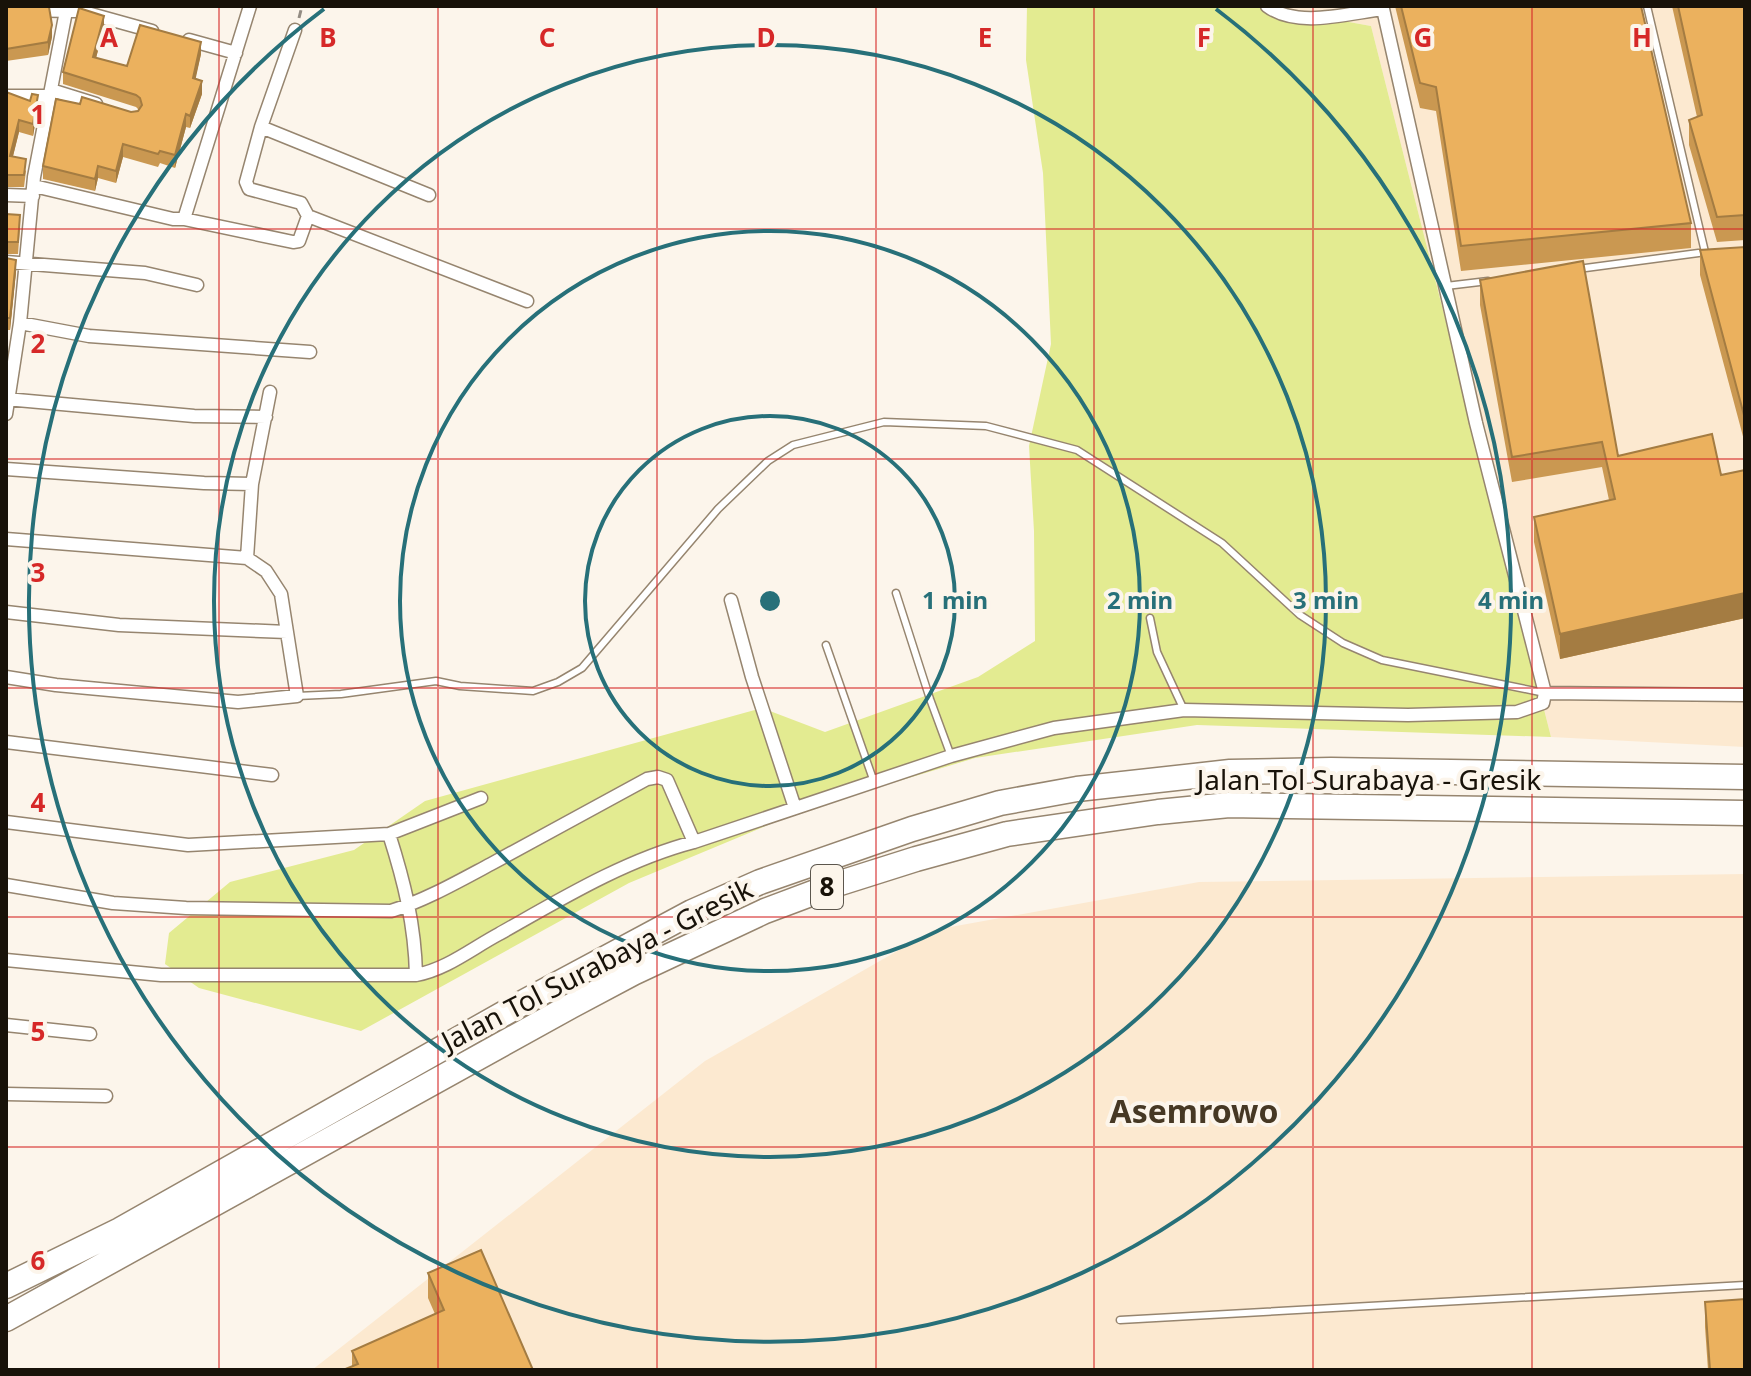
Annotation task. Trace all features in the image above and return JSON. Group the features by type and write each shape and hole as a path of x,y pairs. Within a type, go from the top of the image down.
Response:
{"highway":[{"name":"Jalan Tol Surabaya - Gresik","path":"6,1286 120,1230 457,1039 692,912 760,882 912,829 1000,803 1077,789 1230,772 1331,770 1745,777"},
{"name":"Jalan Tol Surabaya - Gresik","path":"6,1319 633,973 765,911 916,859 1007,834 1229,805 1745,813"}],"street":[{"path":"184,219 250,6"},
{"path":"6,960 161,975 416,975 444,967 535,914 655,852 694,842 951,756 1054,728 1184,710 1408,715 1517,712 1543,703 1545,693 1489,480 1383,7 1296,17 1275,12 1267,6"},
{"path":"6,10 67,8 236,53"},
{"path":"6,414 34,177 67,8"},
{"path":"295,30 261,127 246,186 301,203 308,216 527,301"},
{"path":"6,96 50,93 106,107"},
{"path":"261,127 429,195"},
{"path":"6,195 34,191 293,242 303,236 308,216"},
{"path":"6,262 145,273 197,285"},
{"path":"15,329 310,352"},
{"path":"247,558 252,484 270,392"},
{"path":"7,399 194,416 266,417"},
{"path":"6,469 177,482 252,484"},
{"path":"6,539 247,558 266,571 281,594 297,696 238,702 56,685 6,677"},
{"path":"731,600 752,677 795,808"},
{"path":"6,612 119,625 287,632"},
{"path":"1545,693 1745,695"},
{"path":"6,742 272,775"},
{"path":"6,885 113,903 186,908 391,911 471,876 647,779 658,777 667,780 694,842"},
{"path":"6,822 188,845 389,834 481,798"},
{"path":"389,834 410,905 416,975"},
{"path":"6,1025 90,1034"},
{"path":"6,1094 106,1096"}],"lane":[{"path":"1647,6 1705,252"},
{"path":"1568,270 1718,251"},
{"path":"1446,286 1492,280"},
{"path":"297,696 341,694 436,681 460,686 533,691 558,682 582,668 718,509 768,461 793,445 884,422 986,426 1077,450 1222,543 1300,615 1343,643 1382,660 1545,693"},
{"path":"896,593 914,654 951,756"},
{"path":"1150,618 1157,652 1184,710"},
{"path":"826,645 874,782"},
{"path":"1120,1320 1745,1285"}],"shaded area":[{"path":"1261,6 1745,6 1745,747 1551,737 1371,26"},
{"path":"1745,874 1745,1370 312,1370 705,1061 934,930 1199,882"}],"green space":[{"path":"1027,6 1261,6 1371,26 1551,737 1197,725 975,758 809,808 629,883 361,1031 199,988 165,964 169,933 230,882 354,850 425,801 762,708 825,732 978,677 1035,641 1029,446 1051,344 1043,173 1026,60"}],"building":[{"path":"1401,6 1641,6 1691,223 1461,246 1436,87 1420,83"},
{"path":"1678,6 1745,6 1745,215 1717,217 1689,120 1702,115"},
{"path":"6,7 49,7 52,25 48,42 6,49"},
{"path":"79,8 104,16 93,57 127,66 140,25 201,42 193,78 202,81 190,116 186,114 175,155 160,151 158,154 123,144 116,171 98,166 95,179 43,166 56,99 80,104 82,97 131,112 138,111 142,105 136,95 63,72"},
{"path":"6,92 30,101 32,94 38,95 33,124 19,120 10,156 26,159 24,175 6,175"},
{"path":"6,214 20,215 18,242 6,242"},
{"path":"1745,247 1745,419 1700,250"},
{"path":"6,258 16,260 10,318 6,318"},
{"path":"1583,261 1618,456 1712,434 1721,475 1745,470 1745,593 1560,634 1534,517 1615,499 1602,442 1512,457 1480,280"},
{"path":"481,1250 533,1370 343,1370 358,1364 352,1351 444,1310 428,1273"},
{"path":"1745,1299 1745,1370 1710,1370 1705,1302"}],"district":[{"name":"Asemrowo","path":"1194,1112"}]}
